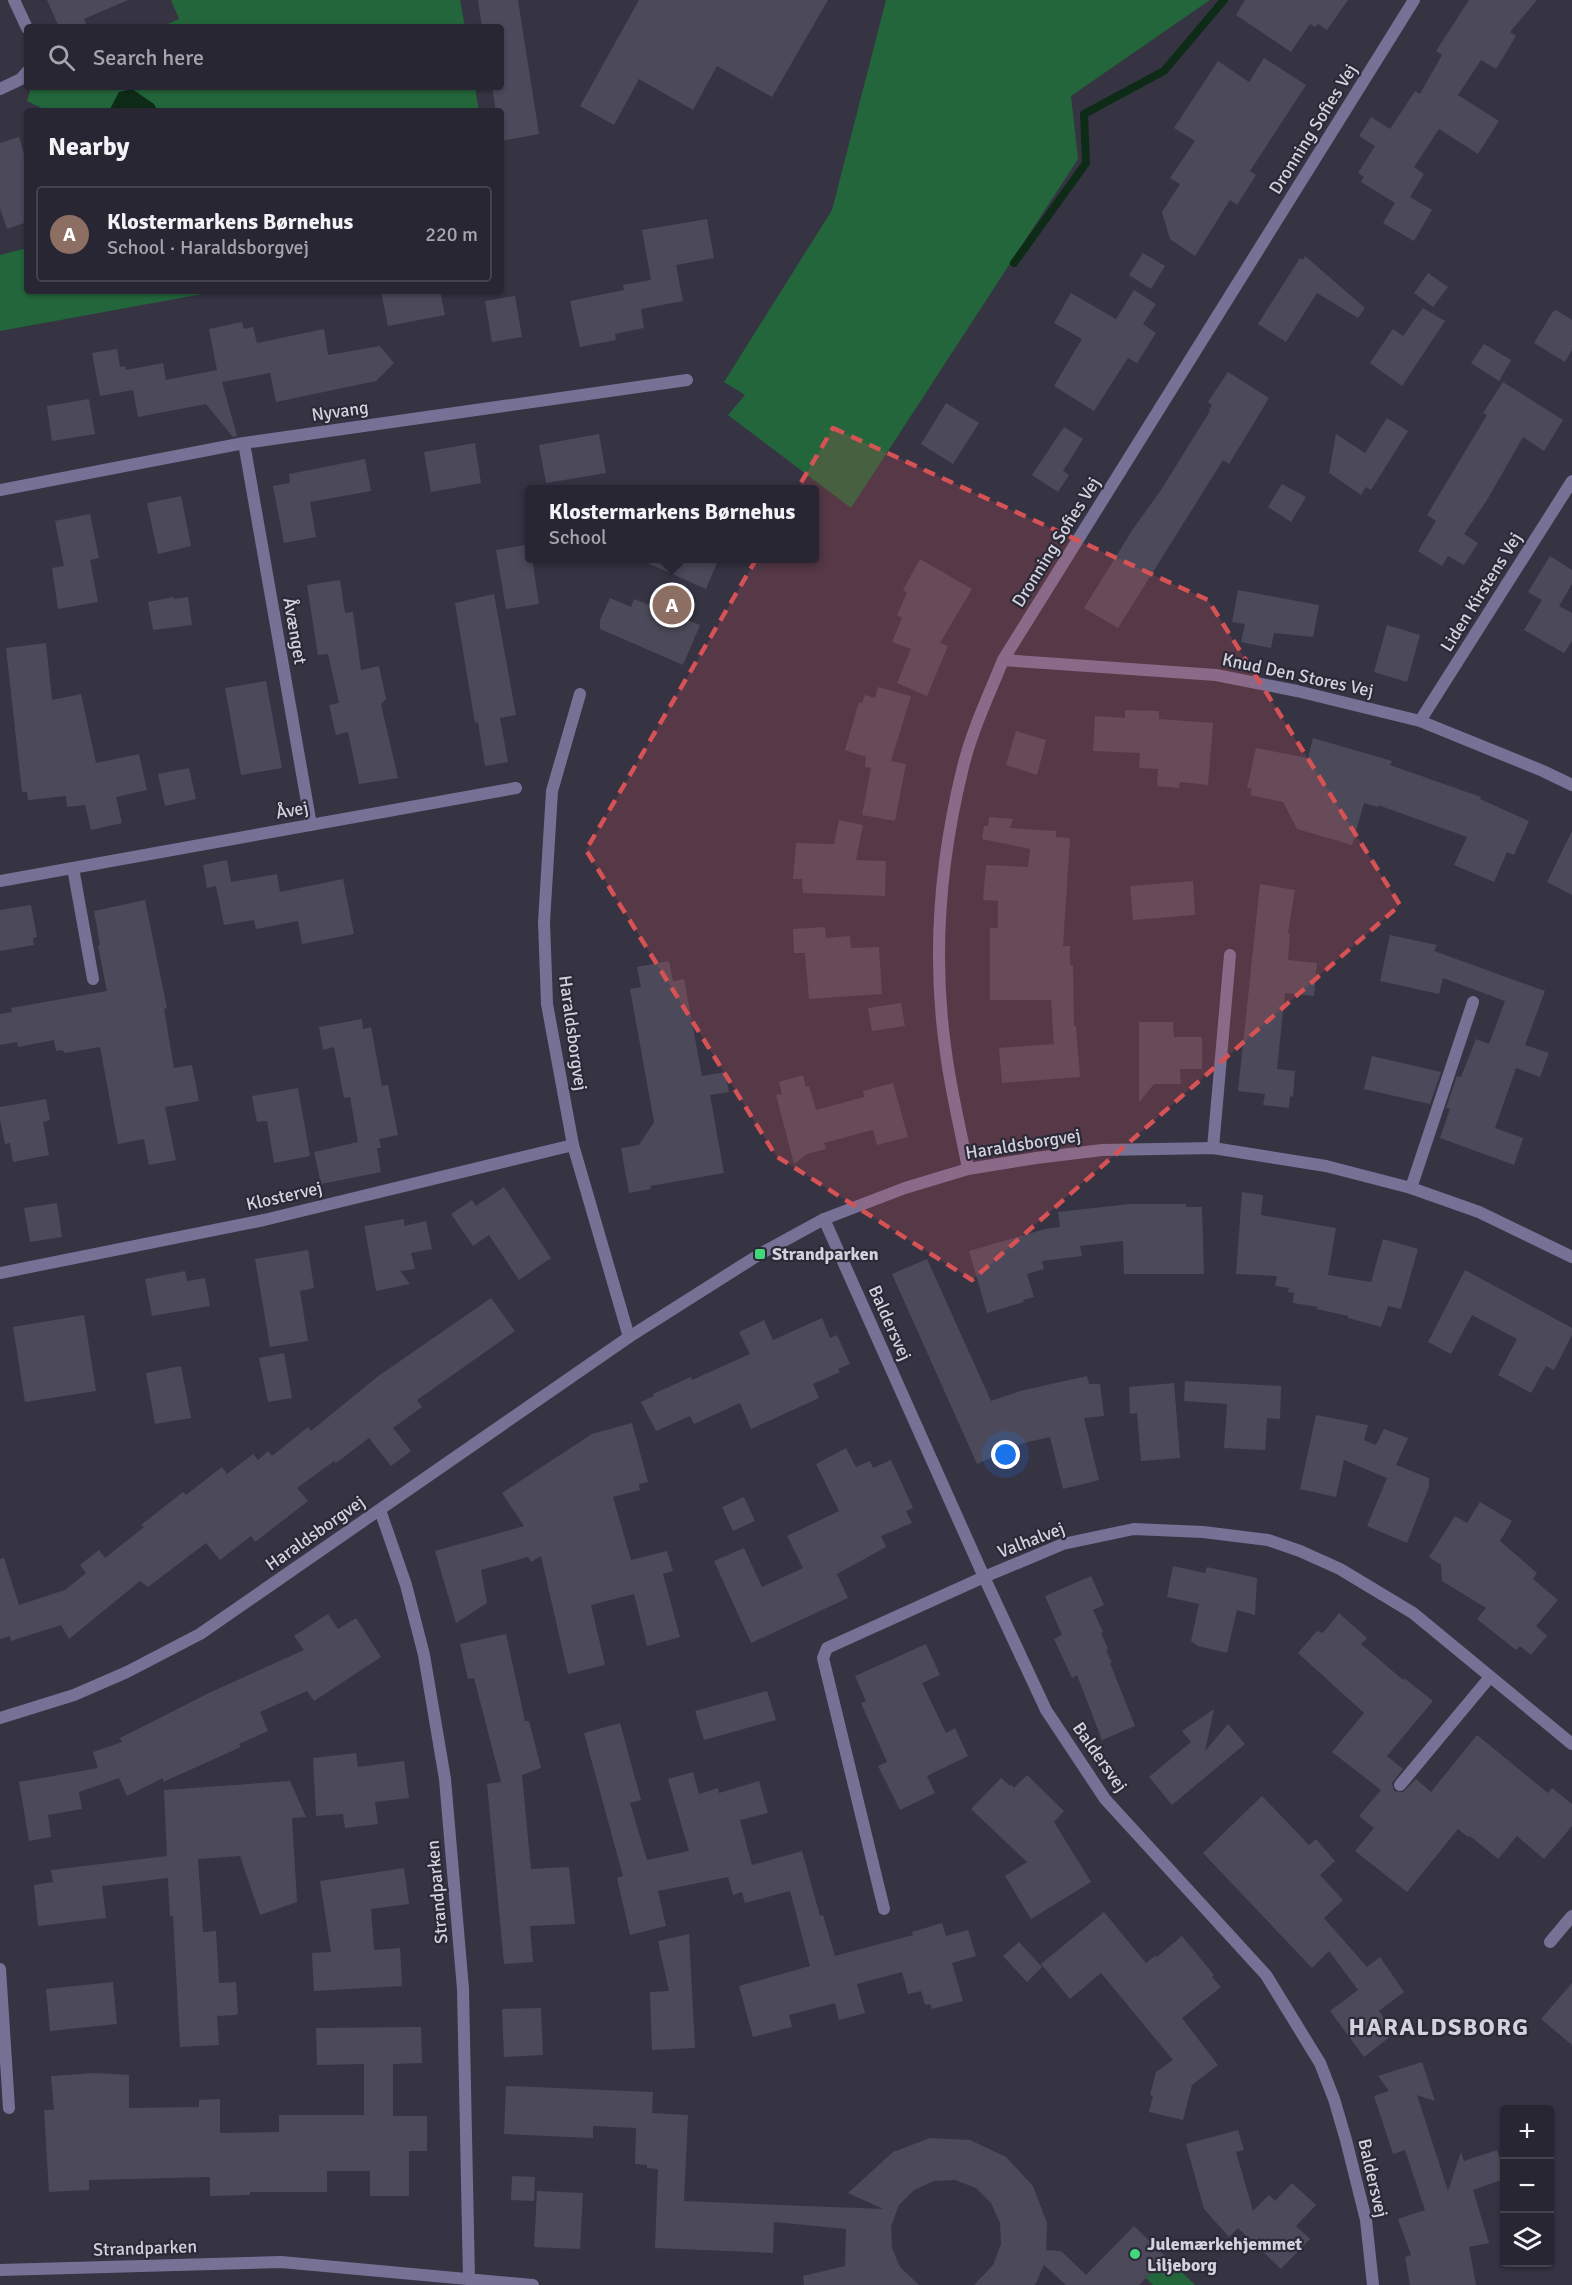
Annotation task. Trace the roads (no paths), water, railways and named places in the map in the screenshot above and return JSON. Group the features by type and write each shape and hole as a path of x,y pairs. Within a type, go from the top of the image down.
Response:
{"street":[{"path":"14,0 25,24"},
{"name":"Dronning Sofies Vej","path":"968,1169 945,1052 939,955 944,863 964,765 1003,660 1414,0"},
{"path":"0,88 24,76"},
{"name":"Nyvang","path":"0,489 244,443 687,380"},
{"name":"Åvænget","path":"244,443 310,825"},
{"name":"Liden Kirstens Vej","path":"1420,721 1572,481"},
{"name":"Knud Den Stores Vej","path":"1003,660 1216,675 1297,691 1420,721 1572,785"},
{"name":"Haraldsborgvej","path":"580,694 552,791 544,922 547,1005 573,1145 629,1337"},
{"name":"Åvej","path":"0,881 516,788"},
{"path":"74,868 93,979"},
{"path":"1213,1148 1230,955"},
{"path":"1411,1188 1473,1002"},
{"name":"Klostervej","path":"0,1273 264,1220 573,1145"},
{"name":"Haraldsborgvej","path":"0,1718 74,1695 127,1672 201,1634 629,1337 760,1254 824,1218 905,1188 968,1169 1102,1150 1213,1148 1326,1166 1411,1188 1479,1212 1572,1257"},
{"name":"Baldersvej","path":"824,1218 984,1577 1046,1710 1105,1799 1266,1975 1320,2063 1347,2140 1366,2220 1373,2285"},
{"name":"Strandparken","path":"380,1510 406,1585 424,1655 446,1779 463,1989 469,2279"},
{"name":"Valhalvej","path":"884,1909 823,1658 827,1648 1063,1544 1134,1529 1203,1532 1268,1540 1300,1551 1340,1569 1413,1613 1572,1744"},
{"path":"1400,1785 1490,1677"},
{"path":"1550,1942 1572,1916"},
{"path":"0,1969 9,2108"},
{"name":"Strandparken","path":"0,2270 281,2262 436,2280 469,2279 533,2285"}],"waterway":[{"path":"1014,263 1086,163 1084,114 1164,71 1224,0"}],"place":[{"name":"Klostermarkens Børnehus","path":"672,605"},
{"name":"Strandparken","path":"760,1254"},
{"name":"Julemærkehjemmet Liljeborg","path":"1135,2254"}],"district":[{"name":"HARALDSBORG","path":"1439,2027"}]}
